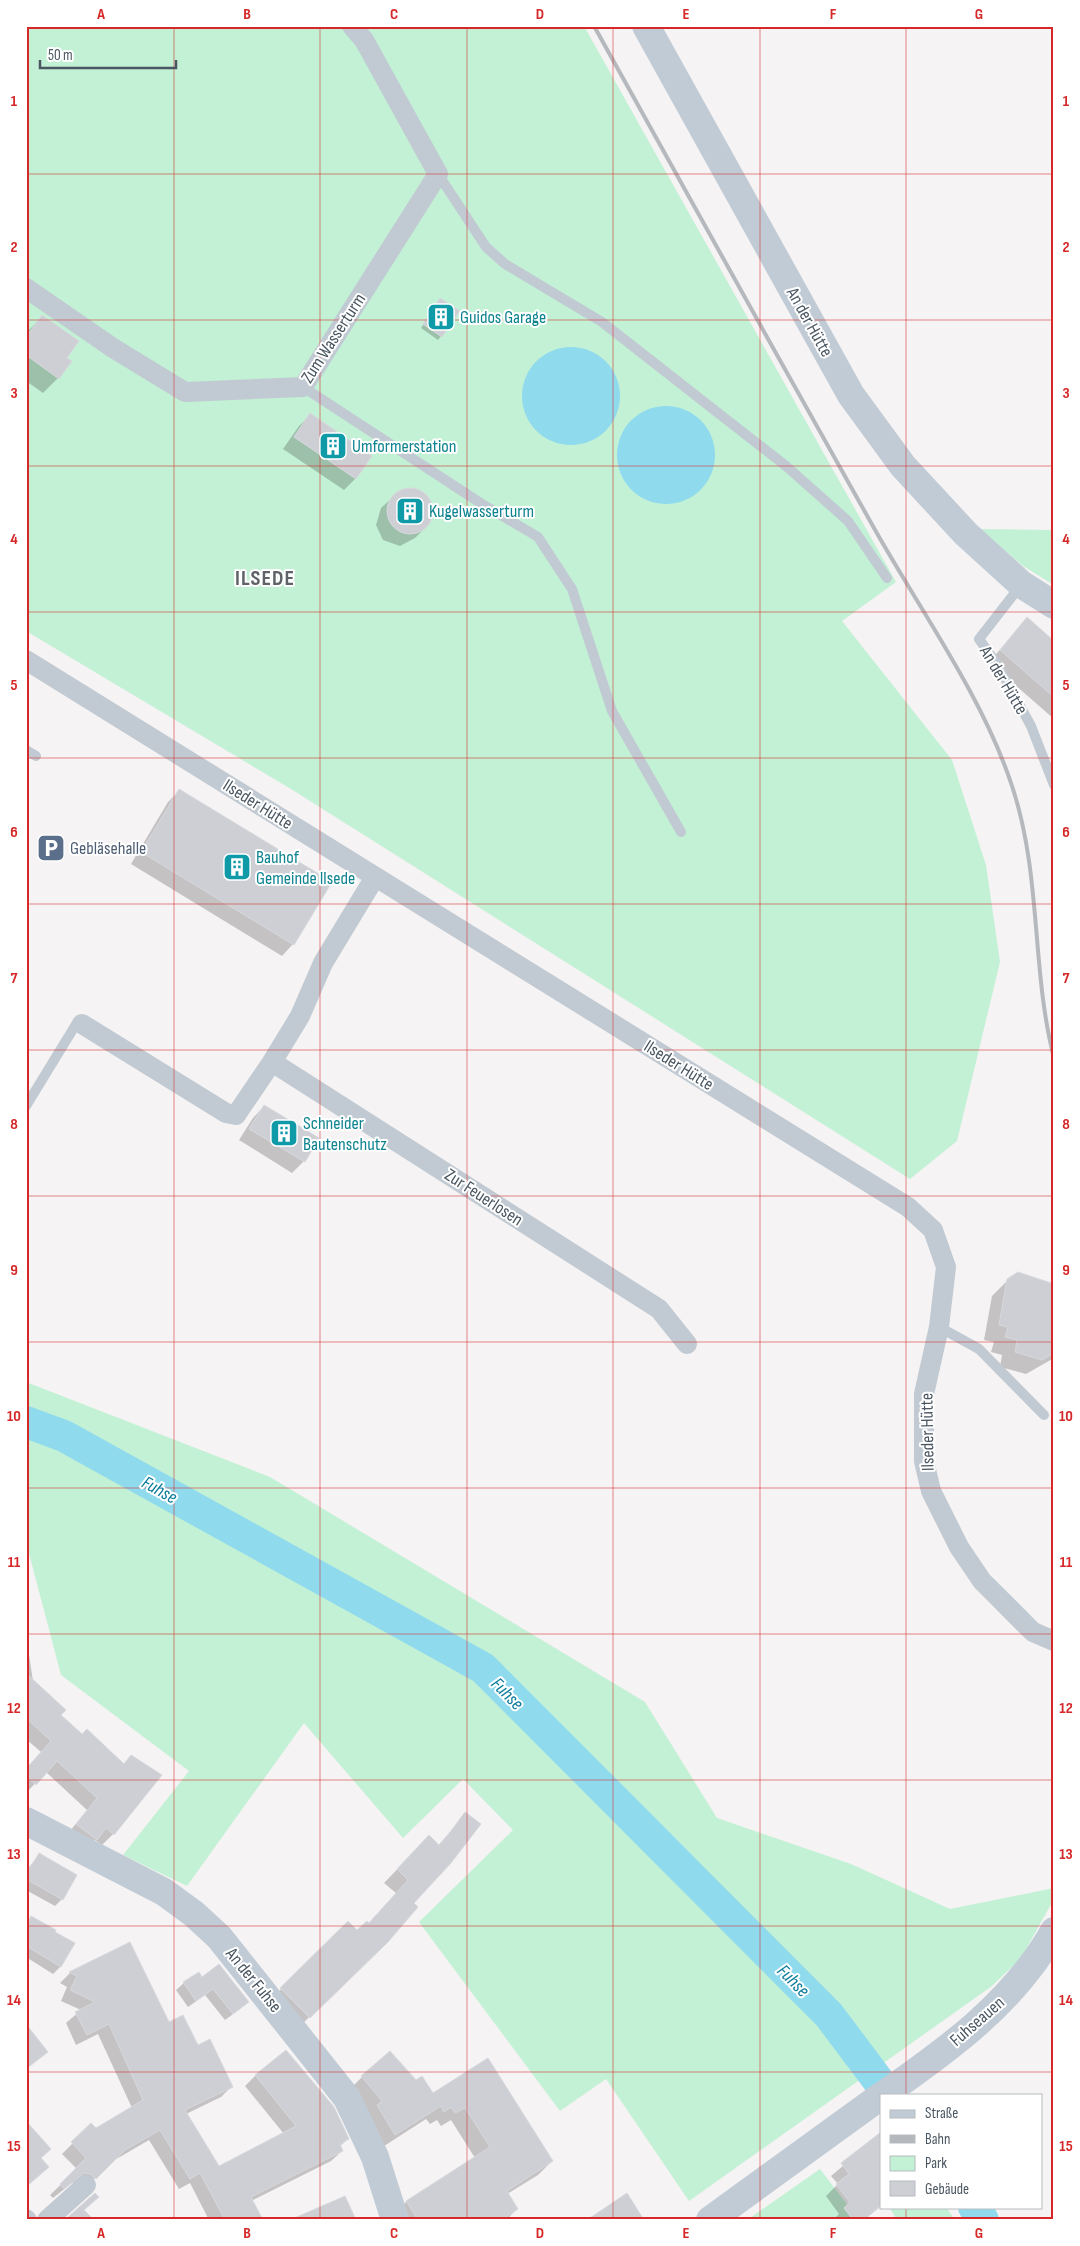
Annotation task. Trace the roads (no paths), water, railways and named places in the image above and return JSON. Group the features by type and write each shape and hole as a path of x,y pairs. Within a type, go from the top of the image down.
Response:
{"street":[{"path":"352,26 364,40 438,174"},
{"name":"An der Hütte","path":"646,26 851,395 902,466 966,534 1021,584 1054,605"},
{"name":"Zum Wasserturm","path":"26,288 113,348 185,392 303,388 438,174"},
{"name":"Ilseder Hütte","path":"26,660 908,1207 933,1230 946,1267 939,1327 924,1394 924,1461 931,1491 959,1547 982,1581 1033,1632 1054,1642"},
{"path":"82,1024 226,1113 236,1115 300,1016 323,962 375,876"},
{"name":"Zur Feuerlosen","path":"272,1062 659,1309 686,1344"},
{"name":"An der Fuhse","path":"26,1822 164,1892 194,1914 219,1937 347,2098 376,2157 395,2220"},
{"name":"Fuhseauen","path":"883,2094 974,2028 1002,2002 1054,1931"},
{"name":"Fuhseauen","path":"710,2220 880,2096"},
{"path":"47,2220 86,2185"}],"lane":[{"path":"438,174 486,247 505,264 602,322 786,466 848,522 887,578"},
{"path":"303,388 482,504 538,537 572,589 612,711 681,832"},
{"name":"An der Hütte","path":"1021,584 979,639 997,664 1031,726 1054,785"},
{"path":"26,750 36,756"},
{"path":"26,1106 78,1021 82,1024"},
{"path":"939,1327 980,1349 1044,1415"}],"water":[{"path":"571,347 590,351 606,361 616,377 620,396 616,415 606,431 590,441 571,445 552,441 536,431 526,415 522,396 526,377 536,361 552,351"},
{"path":"666,406 685,410 701,420 711,436 715,455 711,474 701,490 685,500 666,504 647,500 631,490 621,474 617,455 621,436 631,420 647,410"}],"waterway":[{"name":"Fuhse","path":"26,1422 64,1436 483,1668 829,2015 888,2094"},
{"name":"Fuhse","path":"975,2208 983,2220"}],"railway":[{"path":"594,26 874,528 968,687 1000,753 1012,786 1028,854 1042,991 1054,1058"}],"place":[{"name":"Guidos Garage","path":"441,317"},
{"name":"Umformerstation","path":"333,446"},
{"name":"Kugelwasserturm","path":"410,511"},
{"name":"Gebläsehalle","path":"51,848"},
{"name":"Bauhof Gemeinde Ilsede","path":"237,867"},
{"name":"Schneider Bautenschutz","path":"284,1133"}],"district":[{"name":"ILSEDE","path":"265,577"}]}
